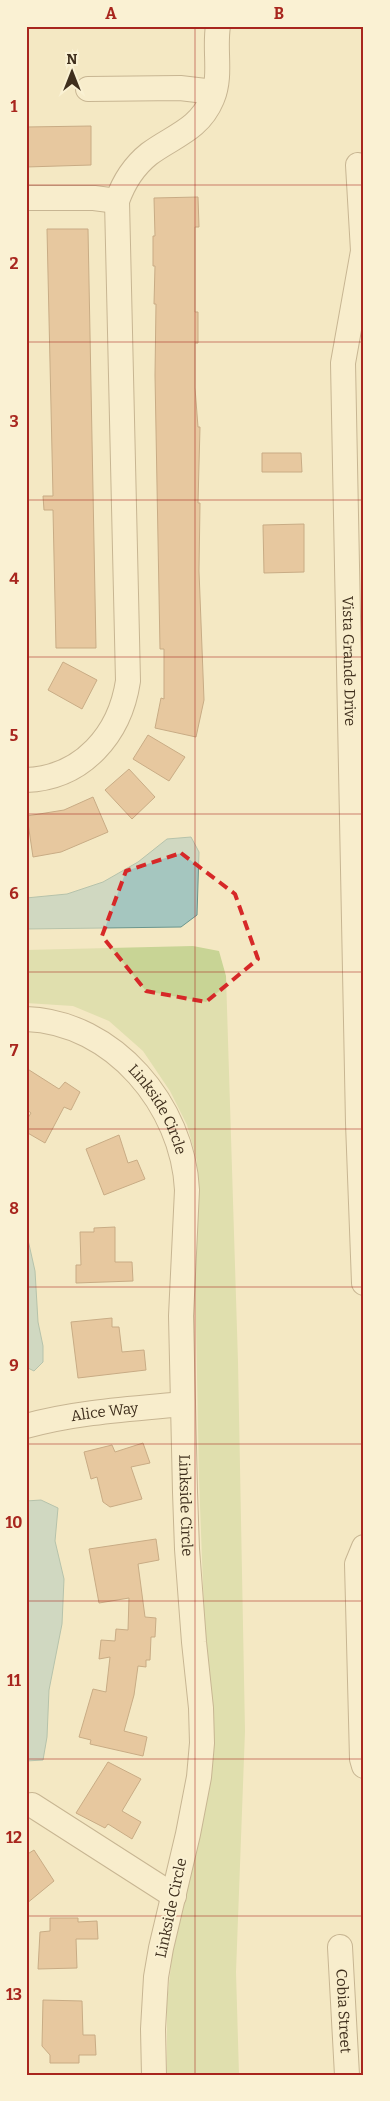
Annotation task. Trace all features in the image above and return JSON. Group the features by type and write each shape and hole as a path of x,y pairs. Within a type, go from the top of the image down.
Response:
{"street":[{"path":"26,780 58,773 84,759 106,739 124,705 128,681 117,201 121,190 134,170 149,154 183,135 196,123 211,101 217,69 218,26"},
{"path":"88,89 180,88 214,92"},
{"name":"Vista Grande Drive","path":"358,165 363,251 342,363 354,452 364,1283"},
{"path":"26,198 94,198 117,201"},
{"name":"Linkside Circle","path":"26,1019 52,1022 81,1032 107,1046 128,1063 142,1078 162,1108 178,1140 185,1168 187,1190 181,1316 187,1549 201,1708 202,1743 199,1777 156,1977 153,2029 154,2075"},
{"name":"Alice Way","path":"26,1426 55,1418 101,1411 183,1404"},
{"path":"364,1546 357,1564 362,1759 364,1766"},
{"path":"32,1805 174,1896"},
{"name":"Cobia Street","path":"340,1947 346,2075"}],"highlighted area":[{"path":"181,853 235,894 258,959 206,1002 146,991 102,936 126,871"}],"green space":[{"path":"193,946 219,951 226,976 238,1362 245,1731 236,1972 239,2075 167,2075 167,2002 172,1956 201,1833 210,1772 199,1479 195,1268 197,1161 187,1125 170,1091 143,1051 109,1021 73,1006 26,1003 26,950"}],"water":[{"path":"191,837 199,852 197,915 181,927 26,929 26,898 67,894 103,882 138,862 167,839"},
{"path":"26,1231 35,1271 38,1322 43,1346 43,1362 34,1371 26,1367"},
{"path":"41,1500 58,1508 55,1541 64,1579 62,1624 49,1690 47,1737 43,1760 26,1761 26,1501"}],"building":[{"path":"91,126 91,165 26,167 26,127"},
{"path":"198,197 199,227 195,227 195,312 198,312 198,343 195,343 195,388 198,427 200,427 198,503 200,503 199,571 204,700 196,737 155,728 161,698 164,699 164,649 160,649 155,375 156,304 154,304 155,266 153,266 153,236 155,236 154,198"},
{"path":"47,229 88,229 96,648 56,648 53,510 44,510 43,496 53,496"},
{"path":"262,453 301,453 302,472 262,472"},
{"path":"304,524 304,572 264,573 263,525"},
{"path":"63,662 97,680 82,709 48,690"},
{"path":"148,735 185,757 169,781 133,759"},
{"path":"129,769 155,797 132,819 105,790"},
{"path":"93,797 108,832 61,852 33,857 27,816 64,810"},
{"path":"26,1068 59,1089 65,1082 80,1092 71,1110 64,1107 45,1143 26,1132 26,1121 31,1113 26,1109"},
{"path":"119,1135 128,1163 137,1160 145,1179 104,1195 86,1149"},
{"path":"115,1227 115,1262 132,1262 133,1281 76,1283 76,1265 81,1265 80,1232 94,1232 94,1228"},
{"path":"112,1318 112,1327 119,1327 122,1352 144,1350 146,1370 78,1378 71,1322"},
{"path":"143,1443 150,1463 131,1467 142,1499 110,1507 103,1502 97,1477 91,1479 84,1452 112,1445 115,1452"},
{"path":"156,1539 159,1560 138,1564 145,1617 156,1618 155,1637 151,1637 150,1660 146,1660 146,1667 138,1666 134,1695 124,1731 147,1737 143,1756 90,1744 91,1740 79,1737 93,1689 106,1692 110,1657 99,1659 101,1640 115,1641 116,1629 128,1630 129,1598 99,1603 89,1549"},
{"path":"108,1762 141,1779 122,1811 141,1822 132,1839 108,1824 105,1828 76,1813"},
{"path":"34,1850 54,1881 26,1904 26,1855"},
{"path":"50,1918 78,1918 78,1922 97,1921 98,1939 76,1939 77,1968 38,1969 40,1932 50,1931"},
{"path":"43,2000 82,2001 83,2035 95,2035 96,2055 79,2055 79,2063 50,2063 50,2055 42,2046"}]}
